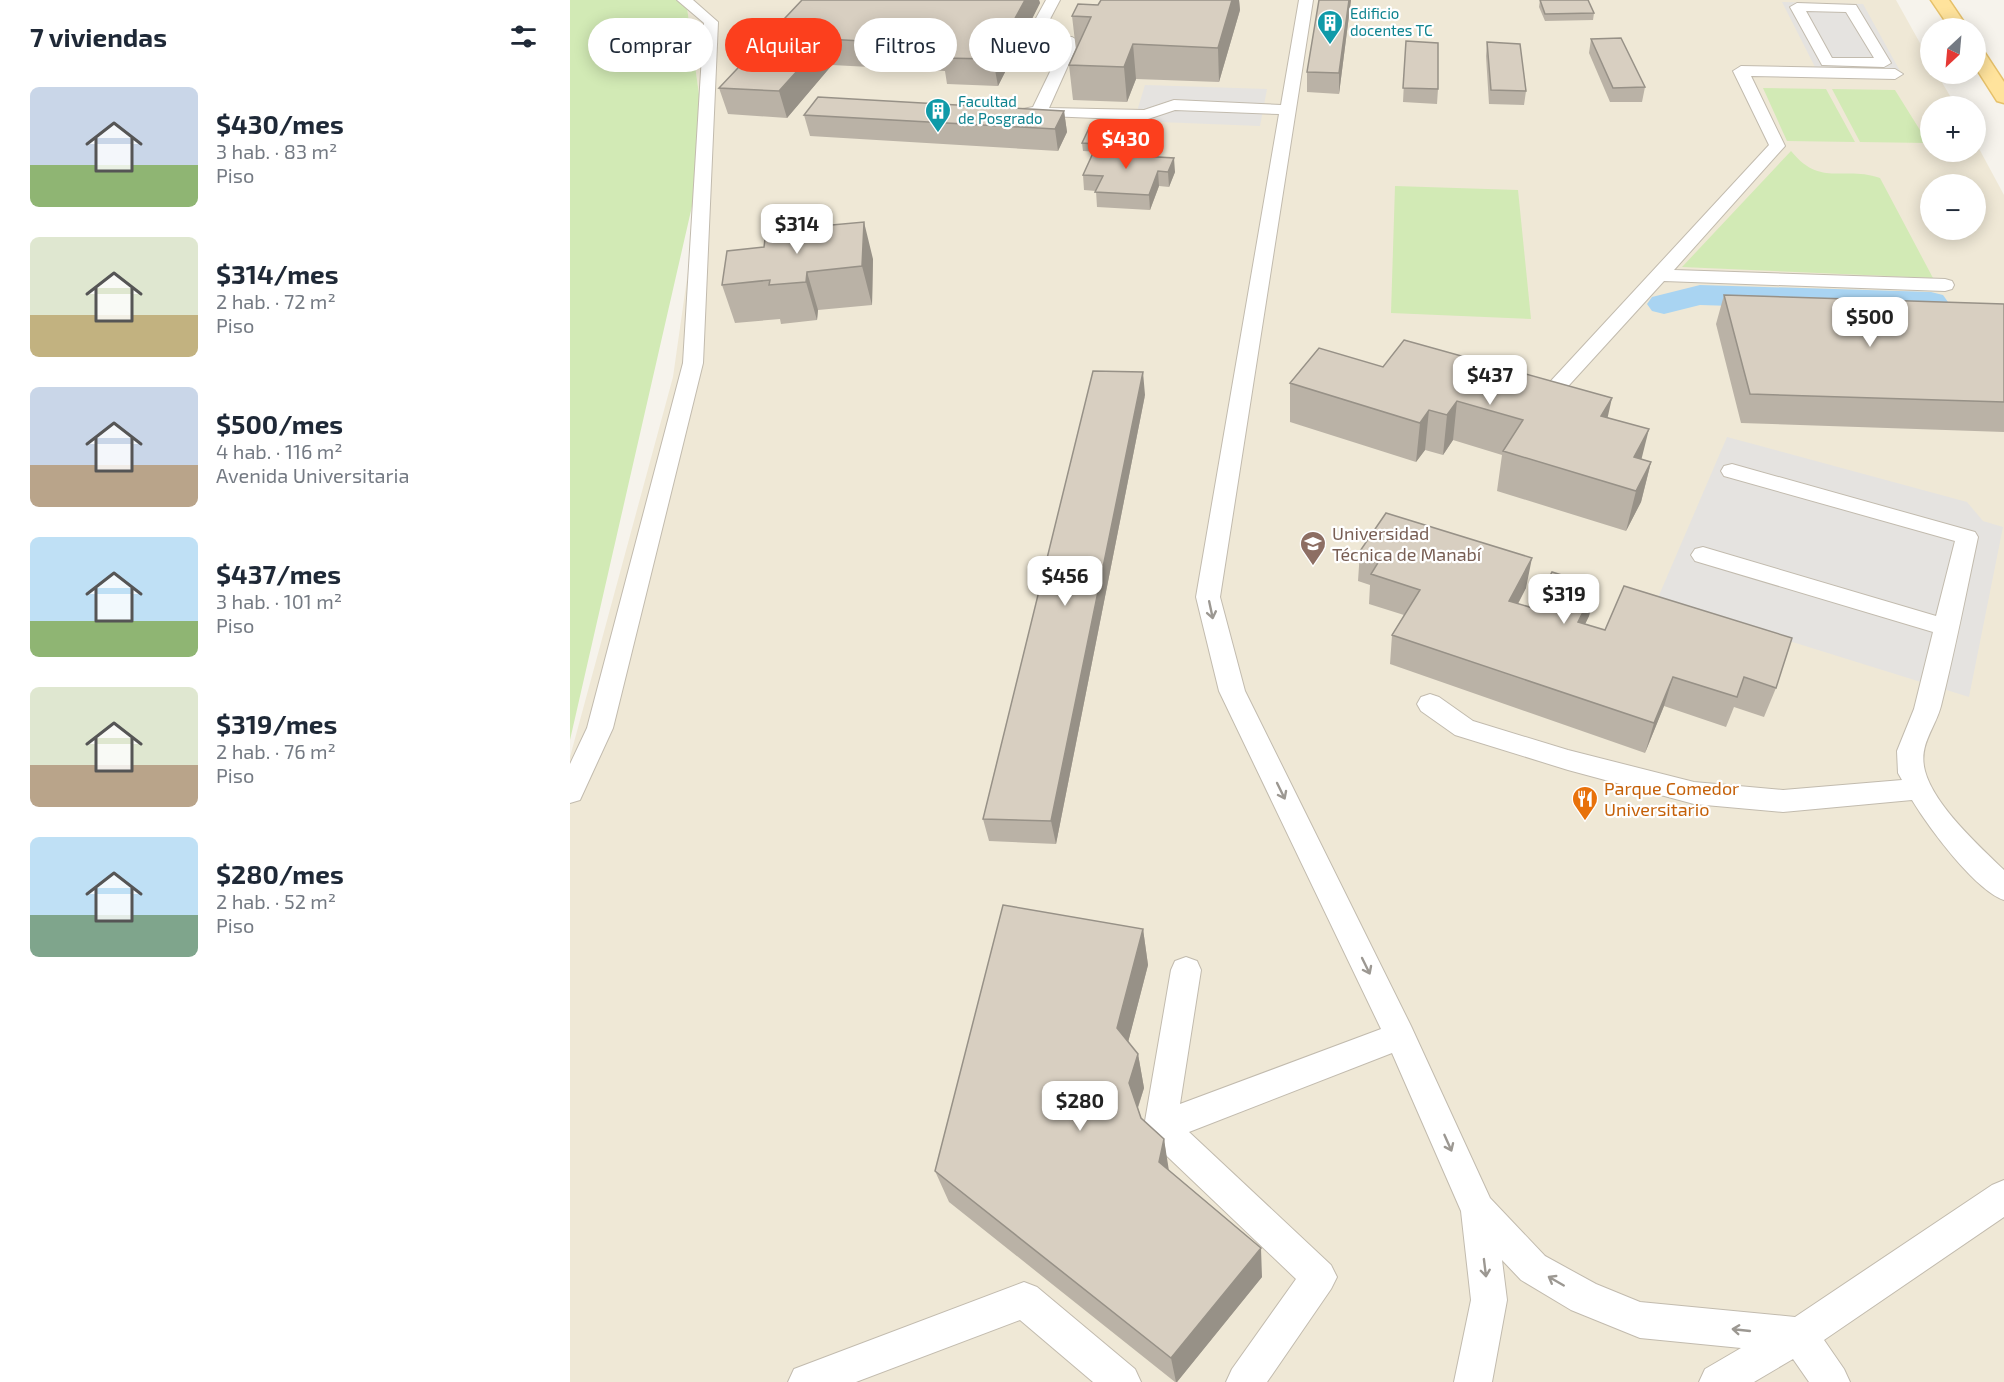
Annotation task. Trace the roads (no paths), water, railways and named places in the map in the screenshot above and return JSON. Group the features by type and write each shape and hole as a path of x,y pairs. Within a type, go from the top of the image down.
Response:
{"main road":[{"path":"1940,0 1952,18"},
{"path":"1986,69 2004,97"}],"lane":[{"path":"570,792 600,728 693,363 711,22 684,0"},
{"path":"1039,112 1072,41 1031,40 1053,0"},
{"path":"1306,0 1208,597 1232,691 1400,1036 1478,1210 1488,1300 1473,1382"},
{"path":"1824,4 1851,8 1884,63 1827,62 1797,7 1824,4"},
{"path":"1508,378 1554,390 1777,146 1741,71 1895,74"},
{"path":"1015,111 1144,115 1174,105 1288,110"},
{"path":"1659,275 1945,285"},
{"path":"1732,471 1967,537 1927,709 1916,731 1909,758 1912,774 1932,810 1973,859 2004,888"},
{"path":"1703,555 1947,628"},
{"path":"1430,704 1464,728 1568,760 1694,793 1783,801 1920,789"},
{"path":"1160,1127 1186,970"},
{"path":"1160,1127 1400,1036"},
{"path":"1160,1127 1319,1277 1245,1382"},
{"path":"1718,1382 1799,1336 2004,1197"},
{"path":"1478,1210 1533,1268 1584,1297 1640,1320 1799,1336 1831,1382"},
{"path":"807,1382 1024,1300 1122,1382"}],"waterway":[{"path":"1664,304 1700,295 1931,302"}],"place":[{"name":"Edificio docentes TC","path":"1330,46"},
{"name":"Facultad de Posgrado","path":"938,134"},
{"name":"Universidad Técnica de Manabí","path":"1313,567"},
{"name":"Parque Comedor Universitario","path":"1585,822"}]}
